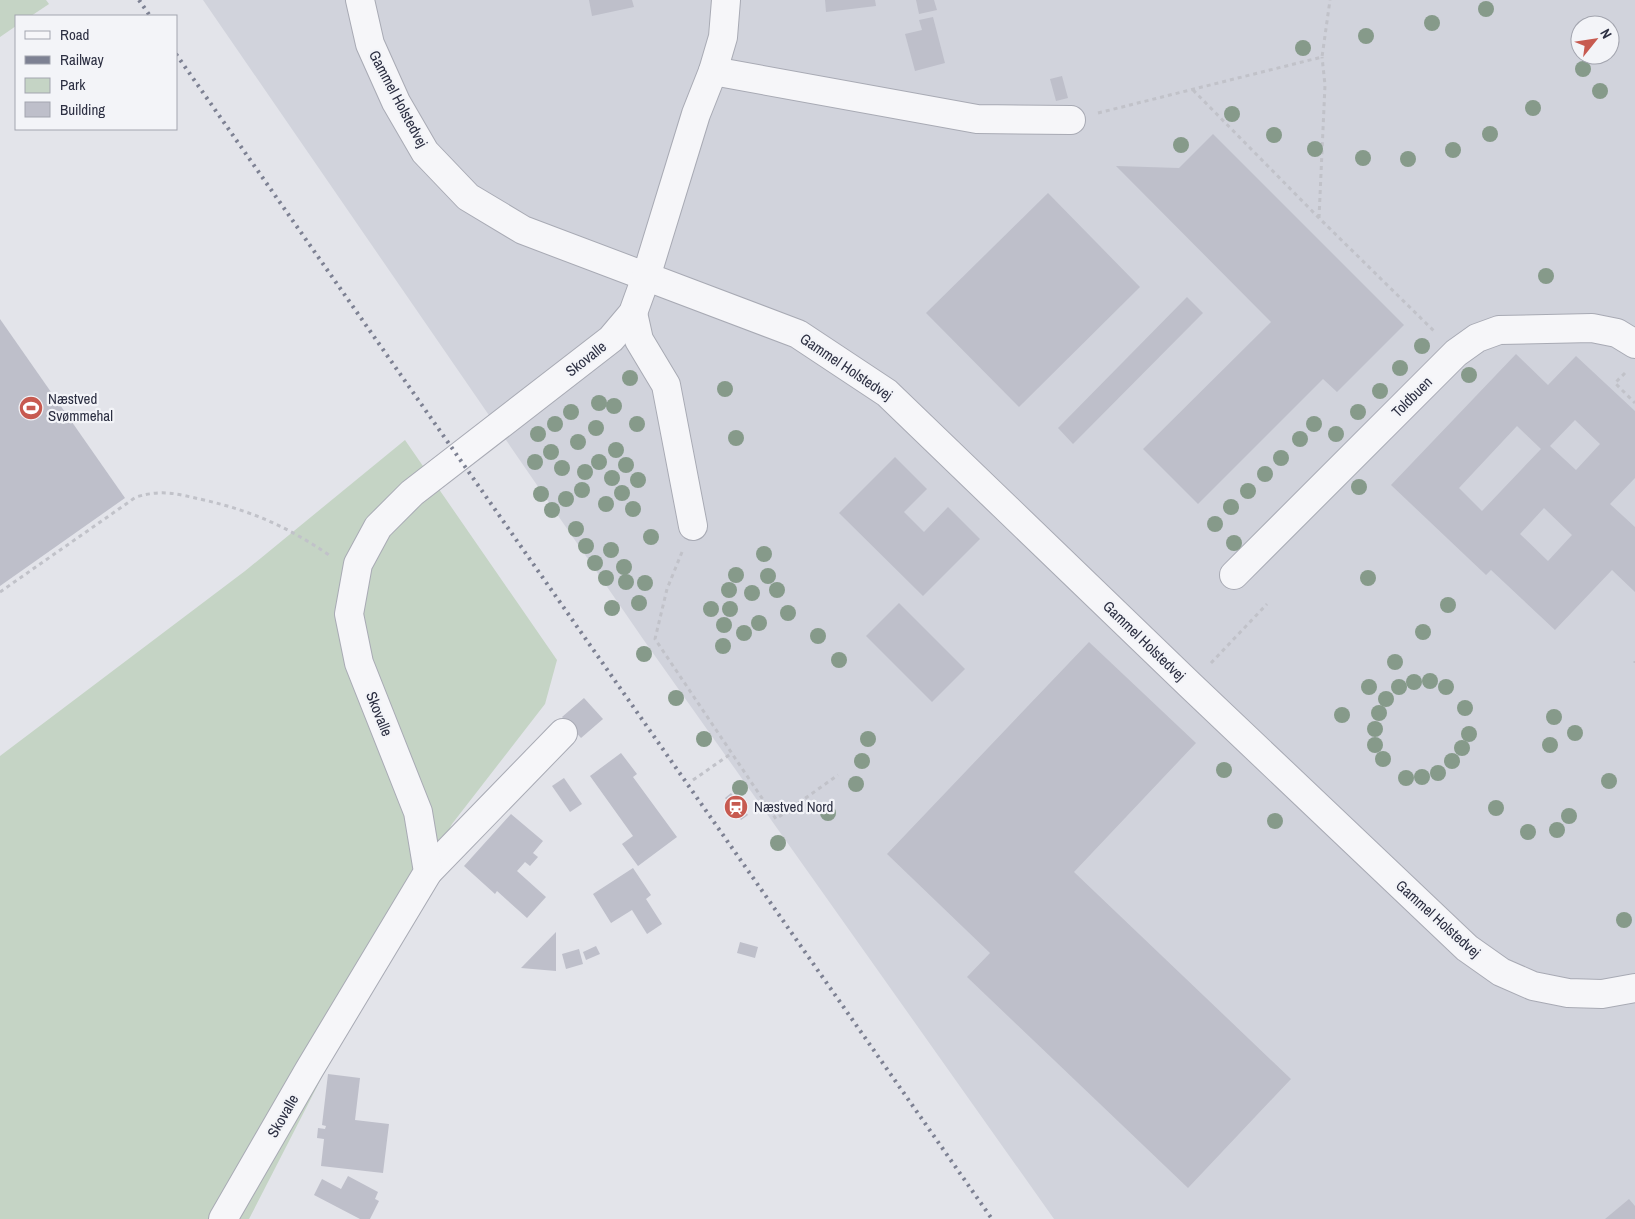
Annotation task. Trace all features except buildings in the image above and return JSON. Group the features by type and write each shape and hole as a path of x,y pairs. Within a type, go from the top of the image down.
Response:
{"street":[{"name":"Gammel Holstedvej","path":"360,0 370,44 396,102 425,152 468,197 523,230 798,334 887,393 1467,948 1501,972 1533,986 1568,993 1602,994 1635,988"},
{"path":"646,278 696,114 723,36 726,0"},
{"path":"712,71 977,119 1071,120"},
{"name":"Skovalle","path":"223,1219 309,1070 428,872 418,812 359,663 349,614 358,564 378,527 412,493 611,339 633,313 646,278"},
{"path":"633,313 639,340 666,385 693,526"},
{"name":"Toldbuen","path":"1234,576 1456,353 1477,338 1499,330 1592,328 1617,333 1632,357"},
{"path":"428,872 563,733"}],"path":[{"path":"1319,218 1325,85 1322,57 1330,0"},
{"path":"1071,120 1322,57"},
{"path":"1193,90 1456,353"},
{"path":"1632,357 1615,382 1635,403"},
{"path":"0,592 136,497 153,492 177,493 249,512 278,524 304,538 330,556 358,564"},
{"path":"693,526 667,589 655,639 776,820 838,775"},
{"path":"1190,685 1267,604"},
{"path":"693,780 732,753"}],"shaded area":[{"path":"203,0 1635,0 1635,1219 1054,1219 643,639"}],"green space":[{"path":"0,0 46,0 49,4 32,15 15,15 15,27 0,37"},
{"path":"405,440 557,660 545,704 452,824 249,1219 0,1219 0,756 245,571"}],"railway":[{"path":"139,0 149,15"},
{"path":"178,57 992,1219"}],"place":[{"name":"Næstved Svømmehal","path":"31,408"},
{"name":"Næstved Nord","path":"736,807"}]}
